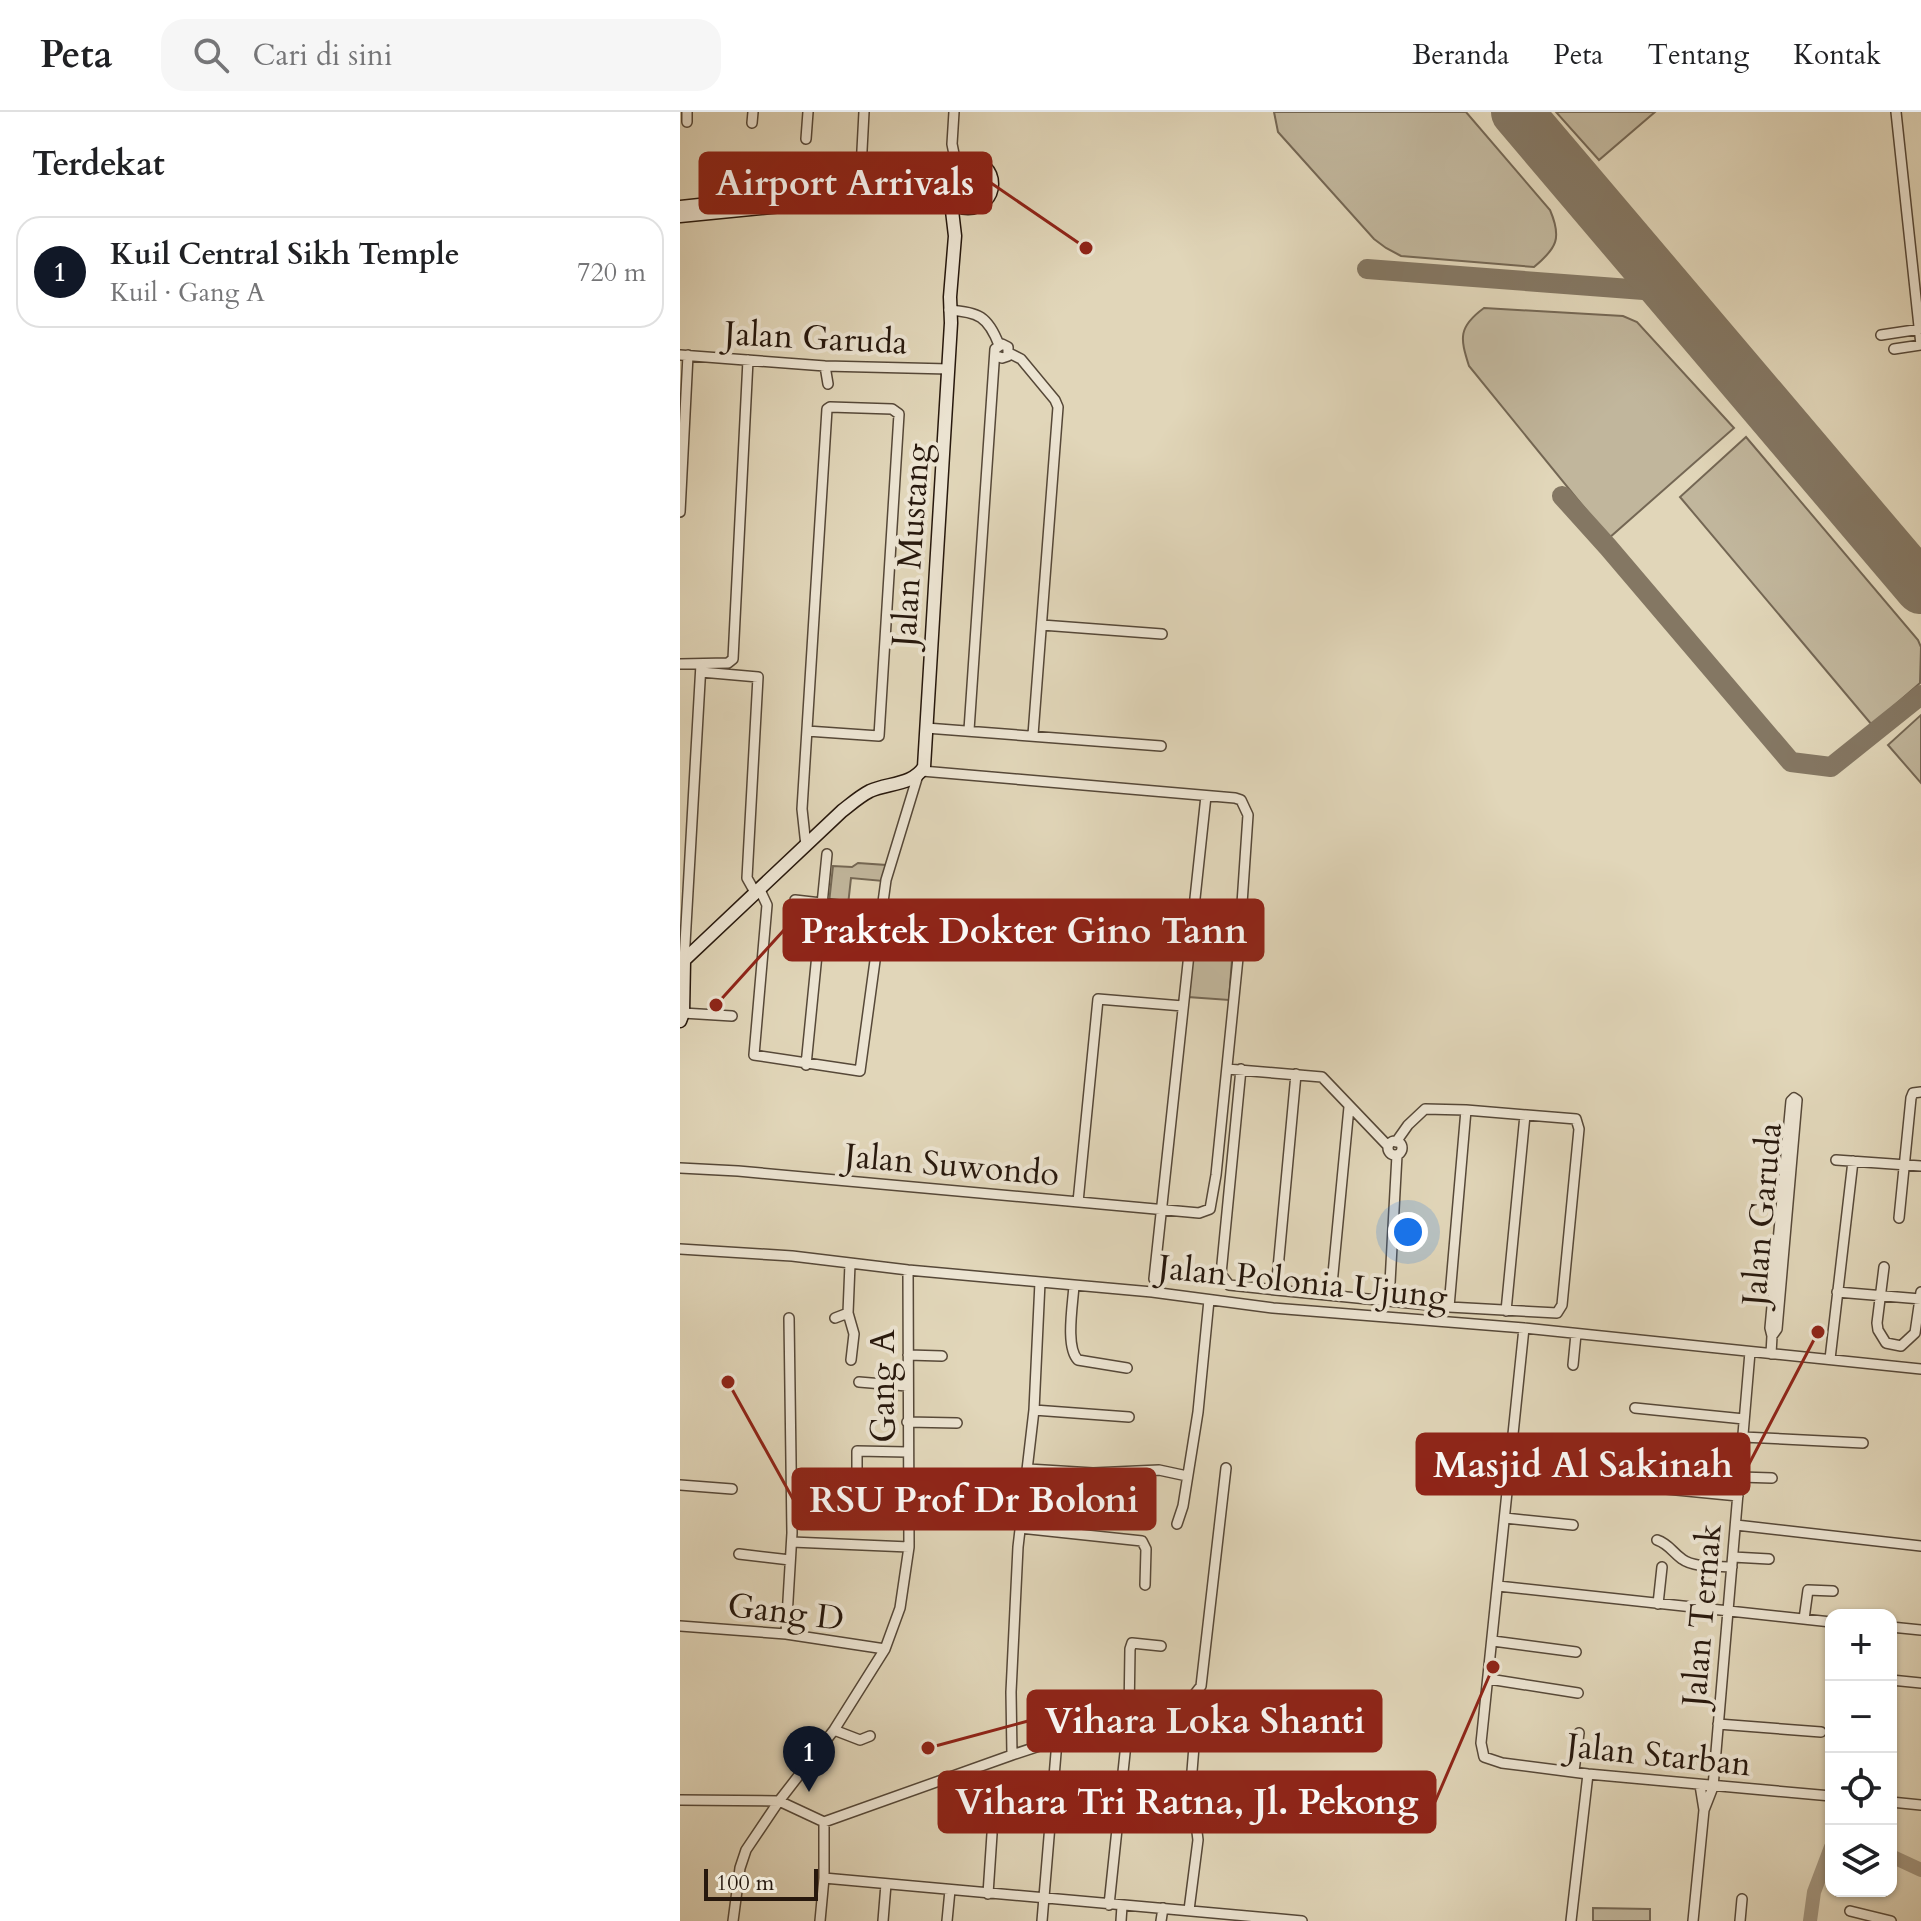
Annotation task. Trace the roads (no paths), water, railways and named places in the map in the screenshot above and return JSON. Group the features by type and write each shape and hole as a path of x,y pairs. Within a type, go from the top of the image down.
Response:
{"main road":[{"path":"967,160 986,168 993,181 989,196 971,209 959,207 947,190 949,170 967,160"},
{"path":"823,197 860,188 947,190"},
{"path":"680,216 823,197 947,190"},
{"name":"Jalan Mustang","path":"920,773 925,762 952,314 955,236 947,190"},
{"path":"680,207 775,202"},
{"name":"Jalan Mustang","path":"952,314 962,231 971,209"},
{"path":"682,1017 682,962 842,811 870,791 920,773"}],"street":[{"path":"806,139 808,112"},
{"path":"860,188 864,112"},
{"path":"954,112 952,144 956,164"},
{"path":"1894,349 1921,345 1896,112"},
{"path":"952,314 978,313 999,345"},
{"path":"1881,335 1920,329"},
{"path":"969,730 997,356 995,349 1006,344 1009,353 1021,359 1058,407 1033,735"},
{"path":"997,356 1002,358 1009,353"},
{"path":"680,512 684,355"},
{"name":"Jalan Garuda","path":"684,355 825,366 949,369"},
{"path":"701,668 728,663 733,659 748,360"},
{"path":"825,366 828,384"},
{"path":"806,846 802,809 827,409 896,410 899,414 879,736 807,731"},
{"path":"1042,625 1162,634"},
{"path":"680,664 758,677 747,878 767,905 753,1054 806,1065 857,1072 861,1069 886,880 920,773 1241,800 1248,815 1227,1069 1325,1079 1349,1107 1392,1144"},
{"path":"682,962 685,852 701,668"},
{"path":"926,728 1161,746"},
{"path":"1154,1279 1206,796"},
{"path":"806,1065 827,854"},
{"path":"795,900 882,910"},
{"path":"1078,1202 1098,999 1183,1006"},
{"path":"682,1017 732,1016"},
{"name":"Jalan Suwondo","path":"680,1168 1204,1212 1210,1209 1213,1202 1227,1069"},
{"path":"1241,1069 1221,1274 1229,1285 1276,1290 1449,1307 1552,1314 1560,1311 1578,1121 1570,1117 1425,1109 1408,1125 1392,1144 1391,1155 1397,1155 1389,1301"},
{"path":"1276,1290 1296,1074"},
{"path":"1899,1218 1911,1095 1921,1092"},
{"name":"Jalan Garuda","path":"1771,1354 1795,1098 1791,1101 1789,1157"},
{"path":"1331,1295 1349,1107"},
{"path":"1449,1307 1466,1110"},
{"path":"1506,1311 1525,1115"},
{"path":"1836,1160 1921,1166"},
{"path":"1830,1359 1853,1161"},
{"name":"Jalan Polonia Ujung","path":"680,1249 792,1256 1152,1292 1273,1308 1524,1328 1921,1369"},
{"path":"850,1264 848,1313 854,1330 851,1360"},
{"path":"1884,1267 1878,1330 1886,1343 1894,1346 1907,1343 1915,1333 1921,1292"},
{"name":"Gang A","path":"733,1921 743,1856 779,1801 834,1730 885,1649 904,1593 909,1547 908,1270"},
{"path":"1012,1755 1014,1630 1020,1528 1034,1410 1040,1282"},
{"path":"1074,1285 1073,1355 1078,1360 1127,1368"},
{"path":"1837,1292 1920,1299"},
{"path":"1177,1524 1198,1412 1209,1300"},
{"path":"835,1318 848,1313"},
{"path":"786,1634 792,1542 789,1318"},
{"path":"1524,1328 1489,1679 1578,1693"},
{"path":"1573,1365 1576,1334"},
{"path":"1893,1366 1894,1346"},
{"name":"Jalan Ternak","path":"1704,1810 1713,1787 1750,1352"},
{"path":"908,1355 942,1356"},
{"path":"859,1382 907,1386"},
{"path":"1635,1408 1744,1419"},
{"path":"1034,1410 1129,1417"},
{"path":"907,1422 957,1423"},
{"path":"1743,1437 1863,1443"},
{"path":"907,1452 857,1451 857,1478 1023,1502"},
{"path":"680,1800 779,1801 824,1822 1194,1695 1201,1686 1226,1468"},
{"path":"1028,1469 1093,1473 1159,1470 1187,1476"},
{"path":"1740,1477 1772,1478"},
{"path":"1615,1484 1738,1496"},
{"path":"680,1485 732,1489"},
{"path":"862,1499 909,1501"},
{"path":"1505,1518 1573,1525"},
{"path":"1736,1525 1921,1546"},
{"path":"1020,1528 1142,1541 1146,1549 1145,1585"},
{"path":"1657,1540 1669,1545 1680,1558 1690,1563 1769,1559"},
{"path":"792,1542 909,1547"},
{"path":"739,1554 790,1560"},
{"path":"1658,1604 1662,1567"},
{"path":"1498,1586 1825,1621"},
{"path":"1804,1619 1808,1590 1833,1591"},
{"name":"Gang D","path":"680,1626 786,1634 885,1649"},
{"path":"1897,1628 1921,1630"},
{"path":"1493,1641 1576,1652"},
{"path":"1109,1905 1129,1715 1128,1663 1131,1644 1161,1646"},
{"name":"Jalan Starban","path":"1489,1679 1481,1743 1483,1755 1489,1761 1713,1787 1825,1796"},
{"path":"1897,1681 1921,1683"},
{"path":"1189,1910 1198,1840 1191,1784 1196,1721 1194,1695"},
{"path":"1718,1724 1821,1732"},
{"path":"834,1730 860,1740 870,1736"},
{"path":"1574,1771 1579,1733"},
{"path":"1042,1921 1057,1741"},
{"path":"1571,1921 1588,1774"},
{"path":"1693,1921 1704,1810 1700,1785"},
{"path":"1897,1803 1921,1805"},
{"path":"820,1921 824,1822"},
{"path":"988,1894 992,1834"},
{"path":"824,1878 1302,1921"},
{"path":"883,1921 886,1884"},
{"path":"947,1921 950,1890"},
{"path":"1740,1921 1742,1899"},
{"path":"1121,1921 1122,1906"},
{"path":"1161,1921 1163,1908"},
{"path":"1850,1911 1891,1921"}],"waterway":[{"path":"1897,1859 1921,1870"},
{"path":"1810,1921 1814,1892 1825,1863"}],"place":[{"name":"Airport Arrivals","path":"1086,248"},
{"name":"Praktek Dokter Gino Tann","path":"716,1005"},
{"name":"Masjid Al Sakinah","path":"1818,1332"},
{"name":"RSU Prof Dr Boloni","path":"728,1382"},
{"name":"Vihara Tri Ratna, Jl. Pekong","path":"1493,1667"},
{"name":"Vihara Loka Shanti","path":"928,1748"},
{"name":"Kuil Central Sikh Temple","path":"809,1792"}]}
